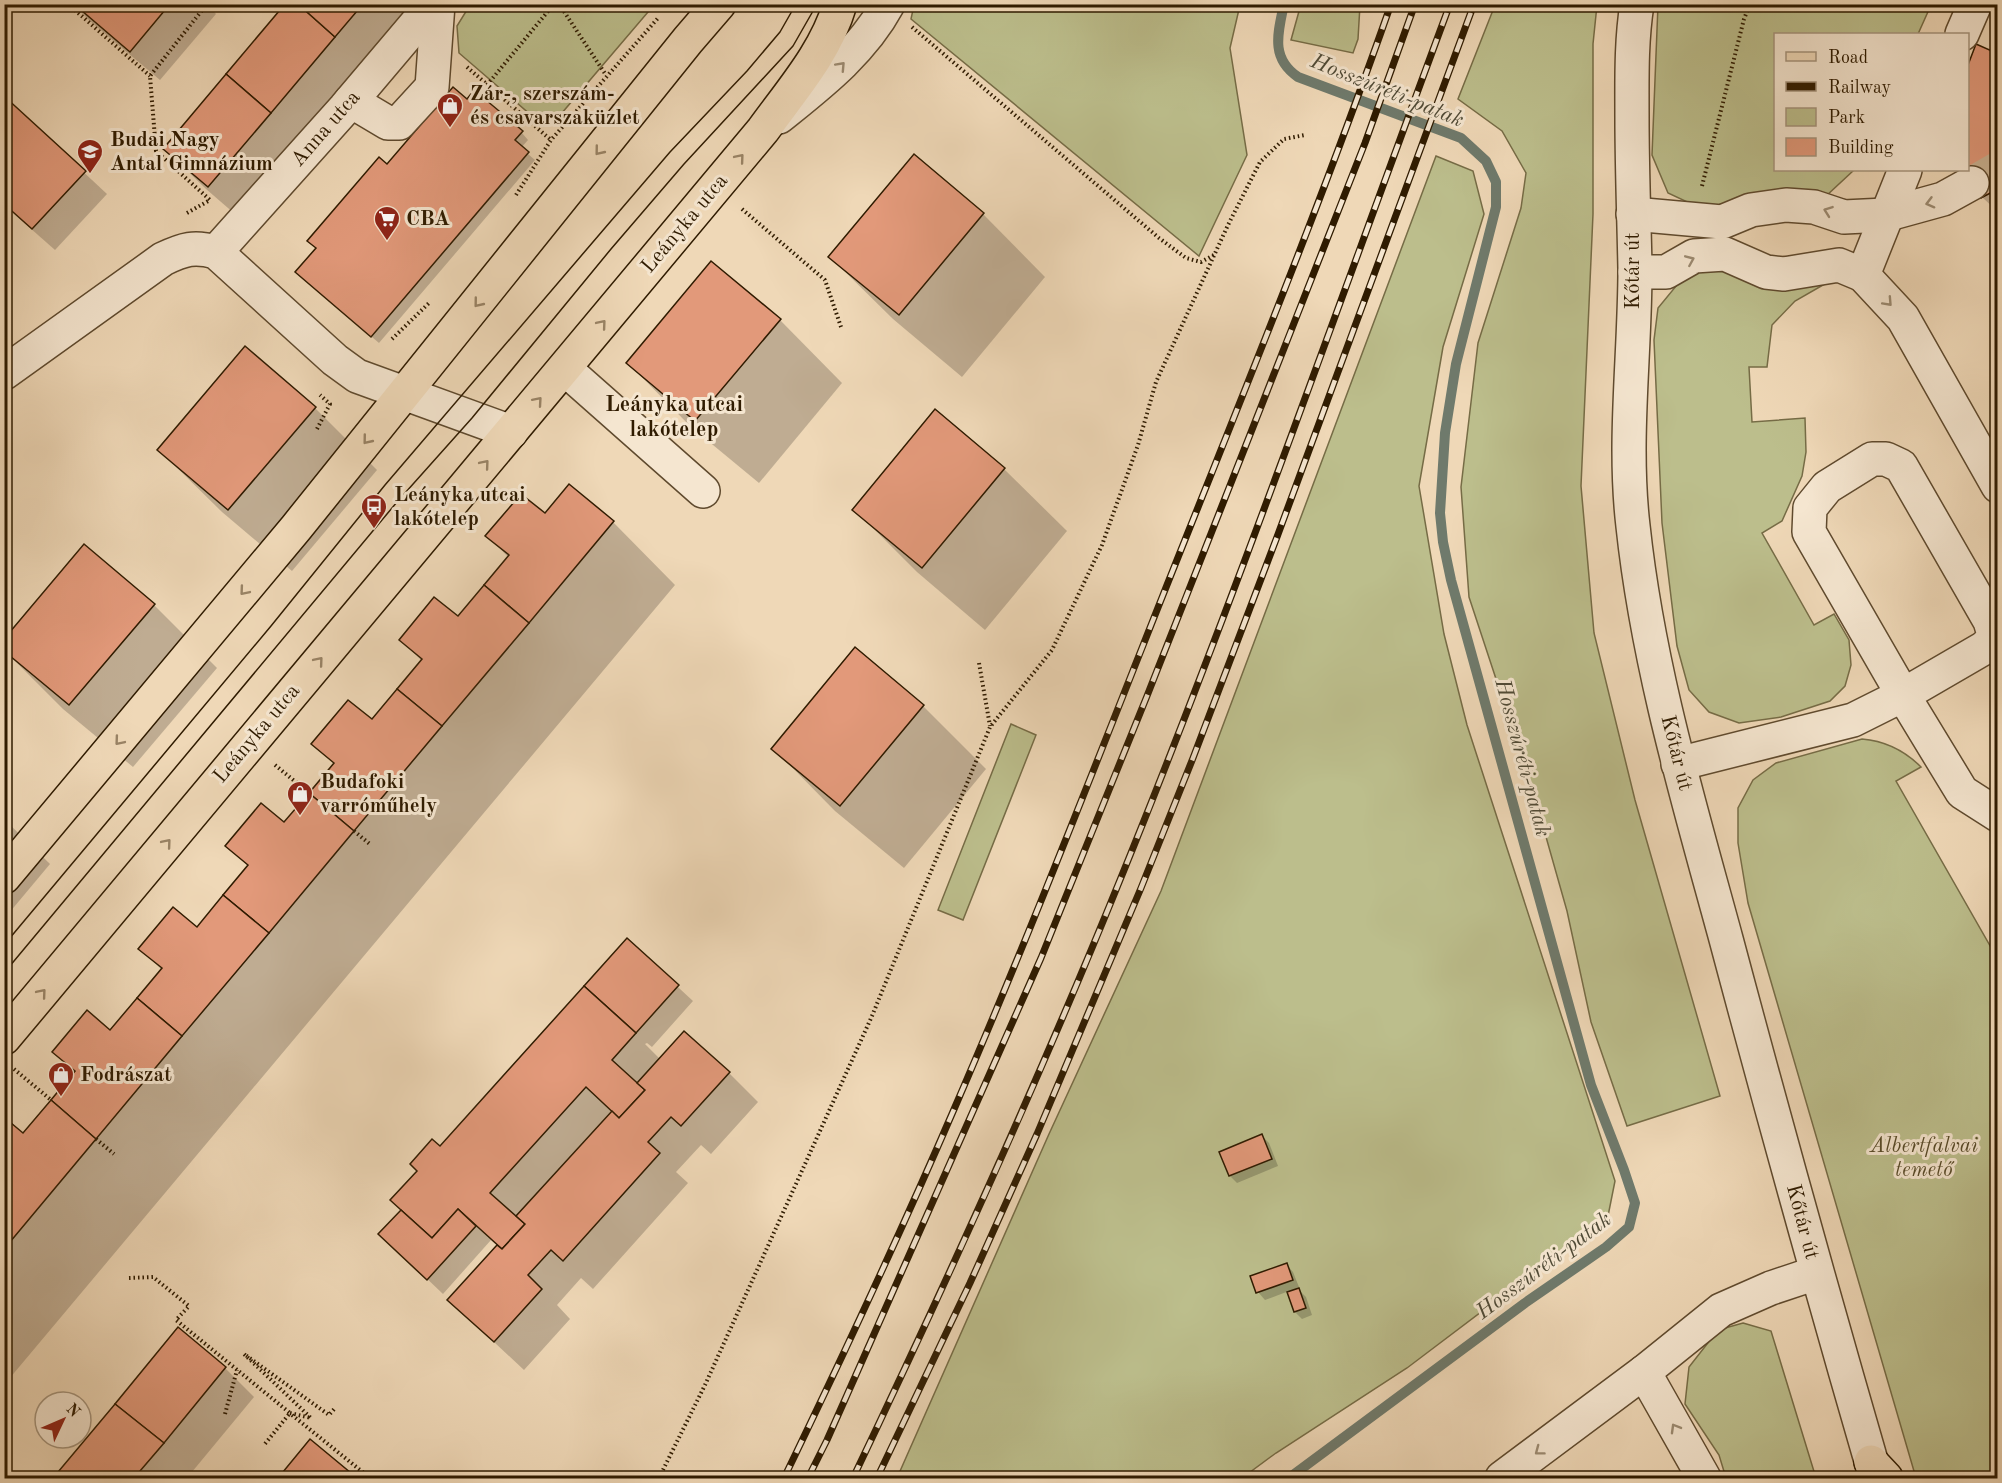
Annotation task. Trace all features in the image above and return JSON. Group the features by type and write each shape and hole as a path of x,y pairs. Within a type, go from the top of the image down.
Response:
{"main road":[{"path":"4,877 296,528 719,4"},
{"name":"Leányka utca","path":"4,1038 763,130 819,54 834,25 840,4"}],"street":[{"name":"Anna utca","path":"216,252 351,101 433,4"},
{"path":"351,101 388,123 399,123 432,87 438,4"},
{"name":"Kőtár út","path":"1637,4 1634,23 1632,85 1635,272 1629,441 1632,523 1648,635 1678,764 1816,1273 1876,1474"},
{"path":"1962,33 1975,4"},
{"path":"763,130 837,71 868,35 888,5"},
{"path":"1863,275 1885,215 1905,171"},
{"path":"1633,214 1722,222 1751,210 1786,205 1814,207 1844,217 1885,215 1943,199 1972,183"},
{"path":"4,373 163,259 181,250 199,247 216,252 335,360 357,376 511,432"},
{"path":"1635,272 1666,272 1694,256 1725,254 1766,272 1784,274 1839,265 1863,275 1903,318 1993,466"},
{"path":"565,369 703,490"},
{"path":"1678,764 1852,720 1902,695 1984,648 1995,638 1990,621 1901,466 1886,459 1872,459 1827,487 1810,508 1809,532 1902,695 1962,792 1998,815"},
{"path":"1502,1479 1644,1372 1721,1310 1771,1288 1816,1273"},
{"path":"1644,1372 1704,1479"}],"path":[{"path":"68,4 150,76 207,4"},
{"path":"487,85 556,4 606,75"},
{"path":"1693,219 1744,19 1750,4"},
{"path":"888,5 1159,238 1186,258 1201,262 1215,255"},
{"path":"510,203 551,140 662,13"},
{"path":"435,40 551,140"},
{"path":"659,1479 705,1385 867,1027 990,727 1052,650 1102,545 1138,445 1156,382 1228,225 1260,162 1284,139 1305,135"},
{"path":"716,187 825,280 841,327"},
{"path":"392,339 434,298"},
{"path":"980,663 990,727"},
{"path":"270,761 309,793"},
{"path":"354,831 372,845"},
{"path":"14,1069 51,1100"},
{"path":"96,1139 114,1154"},
{"path":"129,1278 153,1277 189,1306 176,1320 370,1479"},
{"path":"290,1413 310,1419 244,1354 329,1415 335,1408"},
{"path":"225,1414 237,1370"},
{"path":"264,1445 290,1413"}],"green space":[{"path":"1301,4 1360,5 1358,39 1353,53 1291,40"},
{"path":"470,5 654,5 561,114 547,119 531,115 459,53 457,26"},
{"path":"914,5 1240,5 1230,48 1247,155 1199,256 911,19"},
{"path":"1495,5 1597,5 1593,44 1593,214 1581,486 1594,633 1635,800 1720,1096 1627,1126 1591,1022 1567,911 1533,791 1469,597 1461,487 1478,343 1521,208 1526,173 1502,131 1458,99"},
{"path":"1658,5 1931,5 1918,33 1774,33 1774,171 1853,171 1826,196 1723,208 1700,208 1668,193 1652,155"},
{"path":"1436,156 1473,171 1484,214 1443,347 1419,486 1444,634 1467,725 1615,1181 1608,1216 1407,1368 1276,1453 1242,1478 897,1478 1049,1134 1161,891"},
{"path":"1707,269 1830,281 1795,301 1772,325 1767,367 1749,367 1752,422 1805,418 1806,452 1802,476 1782,521 1762,533 1814,625 1834,614 1849,640 1851,665 1845,686 1830,701 1781,717 1739,723 1709,712 1689,690 1677,646 1662,523 1654,340 1658,308 1681,280"},
{"path":"1011,724 1036,735 963,920 938,910"},
{"name":"Albertfalvai temető","path":"1862,739 1894,747 1921,767 1896,781 1997,958 1997,1478 1916,1478 1748,903 1738,843 1738,808 1753,780 1776,763"},
{"path":"1743,1323 1771,1331 1816,1478 1726,1478 1719,1455 1685,1404 1689,1367 1718,1330"}],"building":[{"path":"74,4 170,4 130,52"},
{"path":"285,4 298,4 335,37 271,113 226,74"},
{"path":"298,4 363,4 335,37"},
{"path":"1976,44 1992,51 1998,61 1998,189 1981,198 1965,171 1969,171 1969,62"},
{"path":"226,74 271,113 208,187 163,149"},
{"path":"453,87 467,99 474,90 523,131 515,140 529,152 371,337 295,272 316,248 307,241 379,157 387,164"},
{"path":"4,96 86,171 32,229 4,204"},
{"path":"914,154 984,213 899,315 828,257"},
{"path":"711,261 781,319 695,421 626,363"},
{"path":"245,346 316,407 228,510 157,450"},
{"path":"935,409 1005,468 922,568 852,510"},
{"path":"569,484 614,521 529,623 484,585 509,555 485,536 521,494 545,513"},
{"path":"84,544 155,604 69,705 4,651 4,639"},
{"path":"484,585 529,623 442,726 397,689 422,659 399,640 434,597 458,616"},
{"path":"855,647 924,705 840,806 771,749"},
{"path":"397,689 442,726 354,831 309,793 334,763 311,744 348,700 372,719"},
{"path":"309,793 354,831 269,933 223,895 248,865 225,846 261,803 284,822"},
{"path":"223,895 269,933 182,1036 137,998 162,968 138,949 173,907 197,927"},
{"path":"627,938 679,985 636,1033 584,986"},
{"path":"584,986 636,1033 612,1060 645,1090 619,1118 586,1087 490,1193 525,1224 502,1249 458,1209 432,1238 390,1200 417,1171 410,1164 432,1139 440,1146"},
{"path":"137,998 182,1036 96,1139 51,1100 75,1071 52,1052 87,1010 110,1030"},
{"path":"684,1031 730,1072 681,1126 671,1117 648,1142 660,1153 563,1261 551,1250 528,1275 542,1289 494,1342 447,1300 497,1245 502,1249 525,1224 516,1216 612,1111 619,1118 645,1090 637,1083"},
{"path":"51,1100 96,1139 10,1242 4,1238 4,1117 23,1133"},
{"path":"1262,1134 1272,1159 1229,1176 1219,1152"},
{"path":"458,1209 476,1226 427,1280 378,1234 401,1210 432,1238"},
{"path":"1287,1263 1293,1280 1256,1293 1250,1276"},
{"path":"1299,1288 1306,1308 1294,1312 1287,1292"},
{"path":"178,1327 226,1367 164,1443 115,1404"},
{"path":"115,1404 164,1443 134,1478 53,1478 76,1450 93,1450 93,1430"},
{"path":"310,1439 357,1478 278,1478"},
{"path":"1657,1473 1660,1478 1647,1478"}],"waterway":[{"name":"Hosszúréti-patak","path":"1284,4 1278,44 1283,62 1289,70 1298,77 1461,138 1486,161 1496,182 1496,207 1456,364 1445,433 1440,513 1443,542 1451,580 1591,1085 1635,1203 1629,1227 1606,1247 1525,1303 1289,1478"}],"tunnel":[{"path":"1972,183 1998,168"}],"tram line":[{"path":"4,945 271,626 385,485 670,152 747,71 780,32 796,4"},
{"path":"4,973 397,502 472,418 611,249 684,164 793,46 817,4"}],"railway":[{"path":"784,1478 914,1201 1009,980 1280,301 1391,4"},
{"path":"808,1478 827,1440 1041,958 1365,143 1415,4"},
{"path":"853,1478 991,1181 1120,880 1248,553 1450,4"},
{"path":"877,1478 970,1283 1037,1134 1141,888 1277,537 1474,4"}],"place":[{"name":"Zár-, szerszám- és csavarszaküzlet","path":"450,129"},
{"name":"Budai Nagy Antal Gimnázium","path":"90,175"},
{"name":"CBA","path":"387,242"},
{"name":"Leányka utcai lakótelep","path":"374,530"},
{"name":"Budafoki varróműhely","path":"300,817"},
{"name":"Fodrászat","path":"61,1098"}],"district":[{"name":"Leányka utcai lakótelep","path":"674,418"}]}
